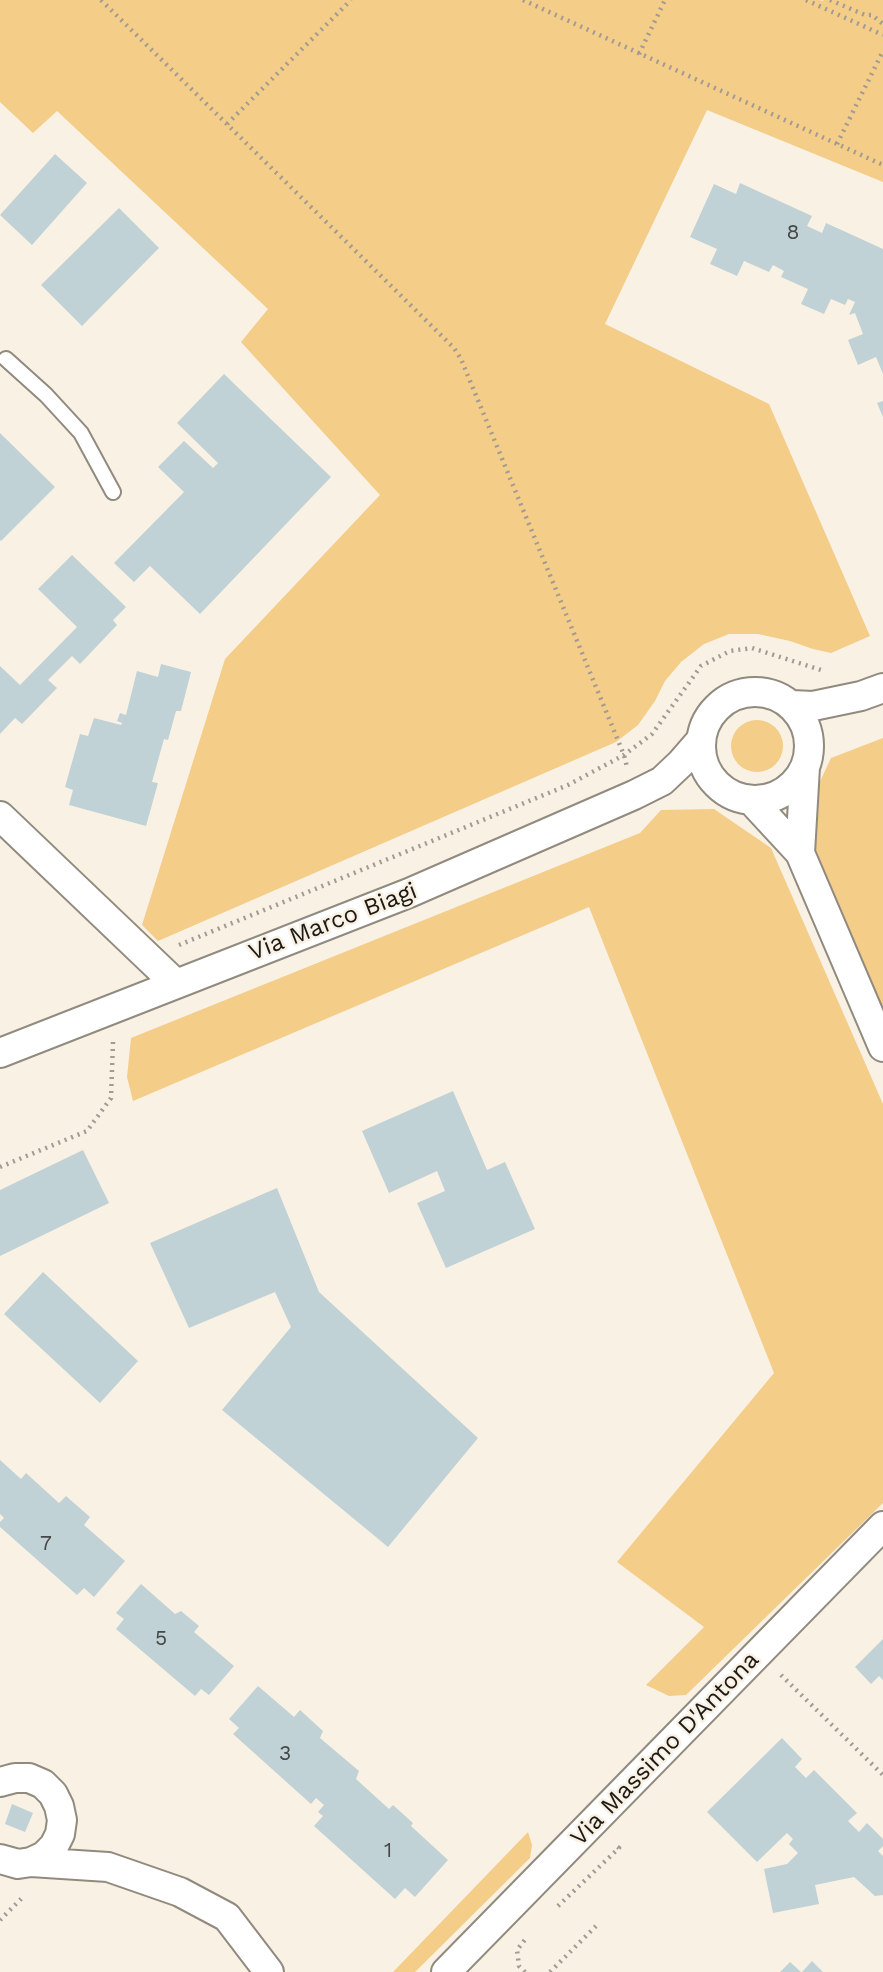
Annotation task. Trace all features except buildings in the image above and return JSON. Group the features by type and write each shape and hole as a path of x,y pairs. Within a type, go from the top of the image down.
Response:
{"street":[{"path":"800,853 805,767 809,753 809,738 803,720 792,705 778,696 744,692 728,698 715,709 705,723 701,754 705,767 723,790 736,797 768,799 783,792 796,781 805,767"},
{"path":"792,705 813,706 872,692"},
{"path":"809,738 827,716 872,692"},
{"name":"Via Marco Biagi","path":"0,1053 409,893 561,828 662,781 701,740"},
{"name":"Via Marco Biagi","path":"662,781 712,779"},
{"path":"751,800 800,853 883,1047"},
{"path":"0,816 175,983"},
{"name":"Via Massimo D'Antona","path":"446,1972 883,1526"},
{"path":"0,1782 29,1778 43,1784 53,1794 59,1806 62,1820 60,1834 54,1846 44,1856 32,1862"},
{"path":"62,1820 77,1839 108,1867"},
{"path":"0,1859 18,1864 32,1862 108,1867 180,1892 227,1917 269,1972"}],"lane":[{"path":"2,359 47,395 81,433 113,492"}],"path":[{"path":"101,0 454,348 461,359 624,755"},
{"path":"227,124 351,0"},
{"path":"523,0 883,165"},
{"path":"639,54 665,0"},
{"path":"806,0 883,35"},
{"path":"830,0 864,15 872,15 883,24"},
{"path":"861,25 864,15"},
{"path":"837,144 883,51"},
{"path":"149,958 568,785 624,755 652,734 701,666 730,651 752,648 835,672"},
{"path":"759,1653 883,1775"},
{"path":"555,1909 619,1848"},
{"path":"0,1920 25,1895"},
{"path":"550,1972 597,1925"},
{"path":"525,1972 519,1966 517,1950 530,1934"}],"shaded area":[{"path":"0,0 883,0 883,182 707,110 605,324 769,404 870,636 831,653 758,634 729,634 704,644 681,662 665,681 638,725 616,742 158,941 142,925 225,659 380,495 241,342 268,309 57,111 33,133 0,102"},
{"path":"757,720 767,722 775,728 781,736 781,756 775,764 767,770 757,772 747,770 739,764 733,756 731,746 733,736 739,728 747,722"},
{"path":"883,738 883,1016 812,850 815,792 831,758"},
{"path":"714,809 771,848 883,1104 883,1503 686,1695 669,1696 646,1685 704,1627 617,1562 774,1373 589,907 133,1101 127,1077 131,1038 640,833 661,810"},
{"path":"528,1832 532,1845 530,1858 415,1972 393,1972"}]}
